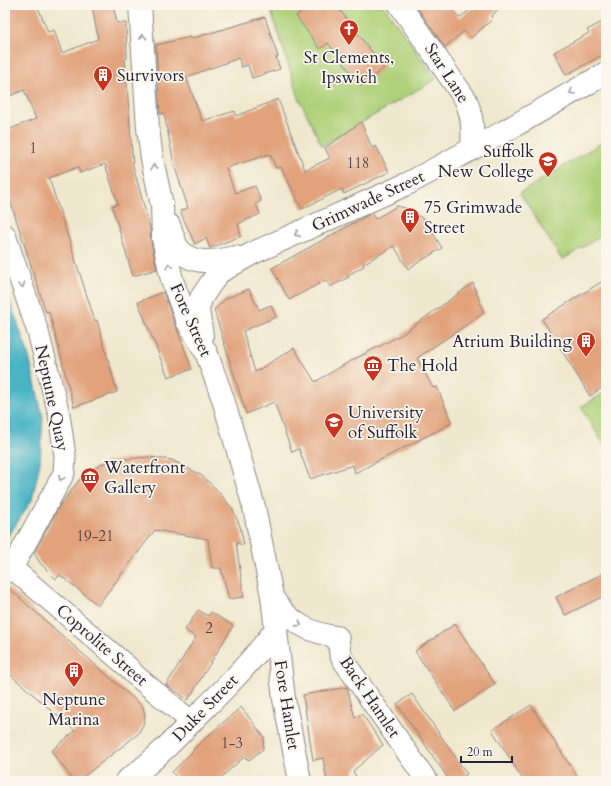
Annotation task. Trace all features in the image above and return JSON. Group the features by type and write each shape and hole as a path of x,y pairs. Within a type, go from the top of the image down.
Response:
{"main road":[{"name":"Fore Street","path":"140,5 148,128 152,159 162,205 163,239 172,280 187,321 206,352 223,398 261,534 276,629"},
{"name":"Star Lane","path":"400,5 466,100 472,113 472,149"},
{"name":"Grimwade Street","path":"206,352 198,317 198,310 201,298 218,272 253,253 409,184 606,73"},
{"name":"Grimwade Street","path":"162,205 178,248 186,256 200,261 217,261 253,253"},
{"name":"Duke Street","path":"126,781 149,764 234,680 259,652 276,629"},
{"name":"Fore Hamlet","path":"276,629 284,699 300,781"}],"street":[{"name":"Neptune Quay","path":"5,235 38,332 59,414 65,456 64,473 8,571"},
{"name":"Coprolite Street","path":"8,571 128,667 192,722"},
{"name":"Back Hamlet","path":"272,596 284,613 304,628 338,637 340,654 343,660 428,781"}],"green space":[{"path":"269,5 383,5 436,79 322,146 299,98"},
{"path":"606,140 606,233 562,260 520,193"},
{"path":"606,392 606,448 581,407"}],"water":[{"path":"5,287 28,353 43,417 40,463 32,500 5,541"}],"building":[{"path":"5,5 37,5 48,32 54,30 62,53 98,39 92,5 113,5 117,23 126,23 127,58 125,58 133,166 150,228 151,242 157,269 133,276 112,206 118,204 105,164 80,173 78,167 49,178 95,321 97,320 117,392 74,407 49,311 46,312 9,197 8,198 5,190 5,131 36,119 24,90 5,98"},
{"name":"St Clements, Ipswich","path":"311,5 319,5 323,10 330,5 336,5 384,68 361,86 328,43 320,49 296,16"},
{"path":"415,5 449,5 459,18 477,5 502,5 491,17 493,19 471,38 464,31 445,47"},
{"path":"265,17 278,57 276,57 280,69 252,78 248,65 241,67 239,58 186,77 202,121 235,111 236,116 278,99 305,170 330,158 325,148 361,122 372,148 376,146 389,172 344,194 342,189 302,209 281,167 276,168 270,154 226,168 235,193 255,186 261,201 256,204 260,214 238,224 241,236 210,248 206,238 195,244 180,211 188,208 174,164 164,113 160,114 156,45 190,37 190,39"},
{"path":"606,20 606,53 566,75 554,52 589,33 587,30"},
{"path":"397,206 405,208 425,220 442,248 408,269 394,246 363,264 364,266 348,275 349,277 330,287 326,280 289,300 272,268 372,213 375,219"},
{"name":"Atrium Building","path":"606,279 606,385 590,396 542,319"},
{"name":"The Hold","path":"473,283 484,313 417,358 433,388 437,387 452,423 355,473 353,465 310,479 299,449 292,452 274,402 246,414 214,310 225,299 249,289 259,310 271,305 276,317 243,331 255,372 294,348 315,382 347,363 401,335"},
{"path":"163,292 192,369 168,377 138,302"},
{"path":"148,457 172,460 201,475 216,489 232,508 240,526 244,545 236,543 244,597 229,599 221,568 212,568 208,539 155,530 98,605 60,575 56,579 40,563 34,553 60,505 84,474 106,462"},
{"path":"606,572 606,595 565,615 556,597"},
{"name":"Neptune Marina","path":"5,585 143,707 145,716 143,725 138,734 78,781 74,781 51,751 75,731 5,670"},
{"path":"198,610 208,616 211,612 233,626 188,700 166,685 196,637 185,630"},
{"path":"455,624 495,684 455,711 415,651"},
{"path":"347,687 355,718 362,714 383,745 353,771 358,781 327,781 323,758 313,760 303,695"},
{"path":"412,694 467,774 457,781 450,781 397,704"},
{"path":"531,705 580,781 524,781 492,730"},
{"path":"241,707 264,737 263,749 249,760 244,757 217,781 180,781 172,772 194,750 193,749"}],"place":[{"name":"St Clements, Ipswich","path":"349,46"},
{"name":"Survivors","path":"103,92"},
{"name":"Suffolk New College","path":"548,178"},
{"name":"75 Grimwade Street","path":"410,234"},
{"name":"Atrium Building","path":"586,358"},
{"name":"The Hold","path":"373,382"},
{"name":"University of Suffolk","path":"334,439"},
{"name":"Waterfront Gallery","path":"90,494"},
{"name":"Neptune Marina","path":"74,688"}]}
